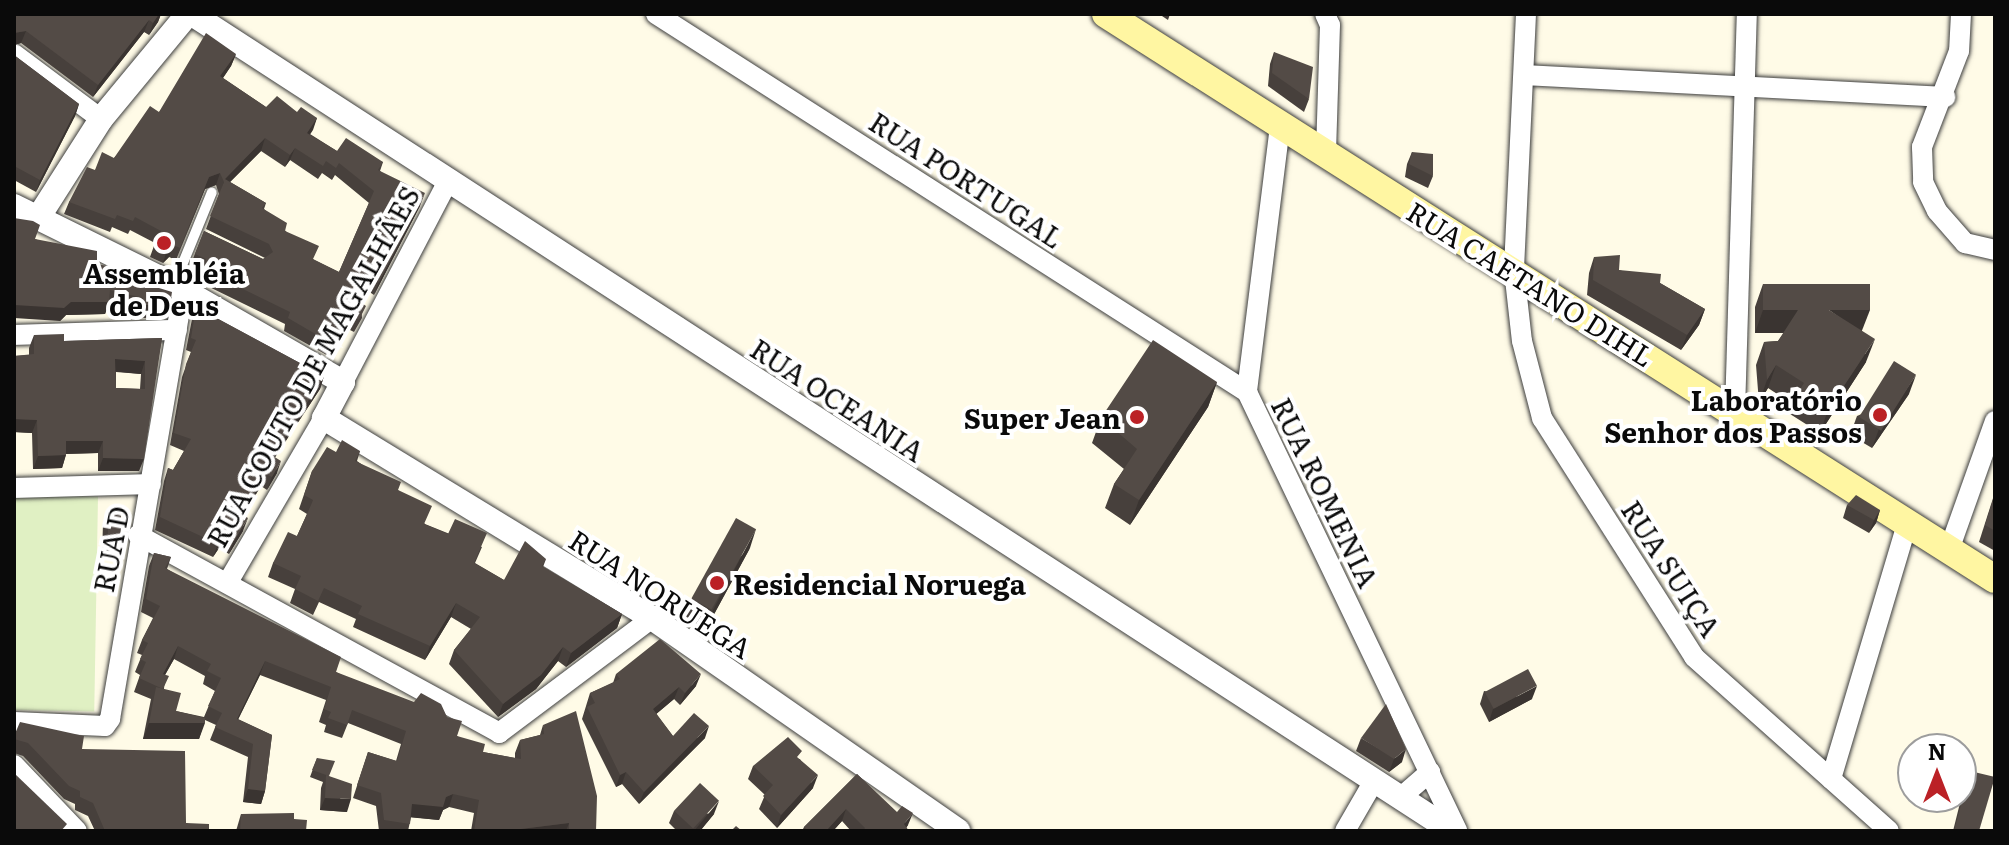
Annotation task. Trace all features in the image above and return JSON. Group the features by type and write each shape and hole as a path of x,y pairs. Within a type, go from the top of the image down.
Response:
{"main road":[{"name":"RUA CAETANO DIHL","path":"1119,18 1280,126 1514,270 1995,579"}],"street":[{"path":"38,218 101,119 190,14"},
{"name":"RUA OCEANIA","path":"190,14 1455,831"},
{"name":"RUA PORTUGAL","path":"656,14 1247,392"},
{"path":"1325,14 1330,25 1326,155"},
{"name":"RUA SUIÇA","path":"1526,14 1514,270 1522,341 1542,418 1694,657 1889,831"},
{"path":"1735,412 1747,14"},
{"path":"1961,14 1959,51 1945,97 1922,147 1923,182 1937,211 1965,243 1995,250"},
{"path":"14,54 101,119"},
{"path":"1524,75 1945,97"},
{"name":"RUA ROMENIA","path":"1280,126 1247,392 1430,772 1455,831"},
{"name":"RUA COUTO DE MAGALHÃES","path":"228,582 324,418 449,179"},
{"path":"14,206 179,288 343,382"},
{"name":"RUA D","path":"14,722 105,726 138,535 151,484 177,330 179,288"},
{"path":"14,335 177,330"},
{"name":"RUA NORUEGA","path":"324,418 652,618 948,829"},
{"path":"1949,550 1995,421"},
{"path":"14,488 151,484"},
{"path":"1831,779 1907,524"},
{"name":"RUA COUTO DE MAGALHÃES","path":"138,535 502,733 652,618"},
{"path":"14,765 77,831"},
{"path":"1400,798 1430,772"},
{"path":"1345,831 1374,781"}],"lane":[{"name":"RUA D","path":"179,288 212,192"},
{"path":"196,233 209,239"}],"green space":[{"path":"14,495 98,496 94,711 14,710"}],"building":[{"path":"14,14 159,14 153,23 149,20 98,85 26,31 14,33"},
{"path":"206,33 236,54 220,76 266,107 277,96 297,112 301,107 317,118 307,133 337,151 346,138 383,162 378,170 425,193 379,282 373,278 360,302 366,306 359,320 351,316 336,346 288,318 290,312 204,270 206,259 195,254 204,231 263,259 273,252 269,244 210,216 224,182 220,173 209,177 180,248 173,245 167,250 155,244 161,231 135,217 133,221 117,215 115,219 69,202 87,167 95,170 102,152 114,158 150,106 159,112","holes":["265,138 290,155 295,148 323,166 326,161 336,168 339,163 374,191 339,272 313,259 319,246 285,231 287,223 262,208 266,203 225,179"]},
{"path":"1274,52 1313,67 1309,99 1272,73"},
{"path":"14,55 79,104 40,180 14,168"},
{"path":"1412,152 1433,154 1433,176 1409,164"},
{"path":"14,218 40,225 35,239 97,251 97,264 147,274 146,284 172,292 170,305 141,305 143,298 110,290 109,302 71,302 64,308 14,305"},
{"path":"1620,255 1619,270 1661,274 1660,283 1705,309 1687,335 1593,280 1594,257"},
{"path":"1763,284 1870,284 1870,310 1829,310 1875,339 1828,410 1799,391 1804,383 1776,365 1767,380 1764,342 1778,341 1798,310 1763,310"},
{"path":"196,307 324,376 273,456 281,461 272,477 266,474 241,514 248,518 234,541 224,535 218,544 160,517 168,468 173,470 191,439 174,433 186,364 196,340 191,338"},
{"path":"64,334 64,341 162,338 144,459 103,458 103,441 66,441 66,455 38,456 37,420 14,419 14,356 34,354 34,335","holes":["115,359 145,361 145,389 116,388"]},
{"path":"1153,340 1217,382 1139,500 1114,484 1137,449 1101,418"},
{"name":"Laboratório Senhor dos Passos","path":"1894,361 1916,375 1881,431 1859,417"},
{"path":"342,440 360,451 355,461 401,482 398,490 432,506 424,524 448,534 455,519 487,533 474,563 504,580 525,541 546,559 542,566 622,614 571,653 563,647 541,675 503,704 454,650 480,617 456,603 430,646 358,614 362,606 324,588 318,601 295,589 301,576 273,563 288,532 297,536 311,505 313,500 304,495 312,471 327,447 336,452"},
{"path":"1995,493 1995,531 1985,525"},
{"path":"1856,495 1880,510 1874,520 1847,505"},
{"path":"108,510 121,510 121,543 108,543"},
{"name":"Residencial Noruega","path":"736,518 756,529 712,610 691,598"},
{"path":"154,553 171,557 165,568 341,657 336,672 414,702 421,693 441,704 447,717 462,721 457,736 485,744 483,752 521,759 520,740 544,734 543,725 576,711 597,796 596,831 569,831 569,823 521,831 474,831 479,800 453,794 446,797 443,807 412,804 410,824 384,820 381,793 357,785 368,752 397,761 406,731 352,710 347,725 328,718 331,712 324,709 331,687 265,661 237,719 272,735 265,791 248,789 253,744 215,727 222,713 208,706 221,678 207,671 211,664 178,646 163,674 169,676 163,689 139,678 146,662 140,659 148,643 142,640 160,606 146,599"},
{"path":"660,639 701,674 685,693 679,687 653,709 673,736 694,713 709,726 644,792 626,772 620,775 587,707 595,703 590,693 620,679 616,674"},
{"path":"1528,669 1537,686 1494,709 1485,692"},
{"path":"156,687 181,693 176,711 205,718 205,723 149,723"},
{"path":"1386,704 1406,749 1394,759 1361,738"},
{"path":"20,722 84,736 82,749 185,751 186,823 209,824 209,831 105,831 93,803 80,797 80,791 69,786 28,743 14,739"},
{"path":"788,737 802,751 797,757 818,775 781,815 763,796 773,785 753,766"},
{"path":"317,758 335,761 329,776 312,770"},
{"path":"14,773 67,824 61,831 14,831"},
{"path":"1977,773 1995,777 1979,831 1954,831 1959,813 1977,813"},
{"path":"857,774 897,812 902,806 913,813 904,824 909,831 863,831 865,828 846,809 826,831 808,831 804,827"},
{"path":"326,775 352,784 351,799 325,798"},
{"path":"700,783 719,801 693,829 674,811"},
{"path":"294,813 294,819 307,820 306,831 240,831 241,814"}],"place":[{"name":"Assembléia de Deus","path":"164,243"},
{"name":"Laboratório Senhor dos Passos","path":"1880,415"},
{"name":"Super Jean","path":"1137,417"},
{"name":"Residencial Noruega","path":"717,583"}]}
